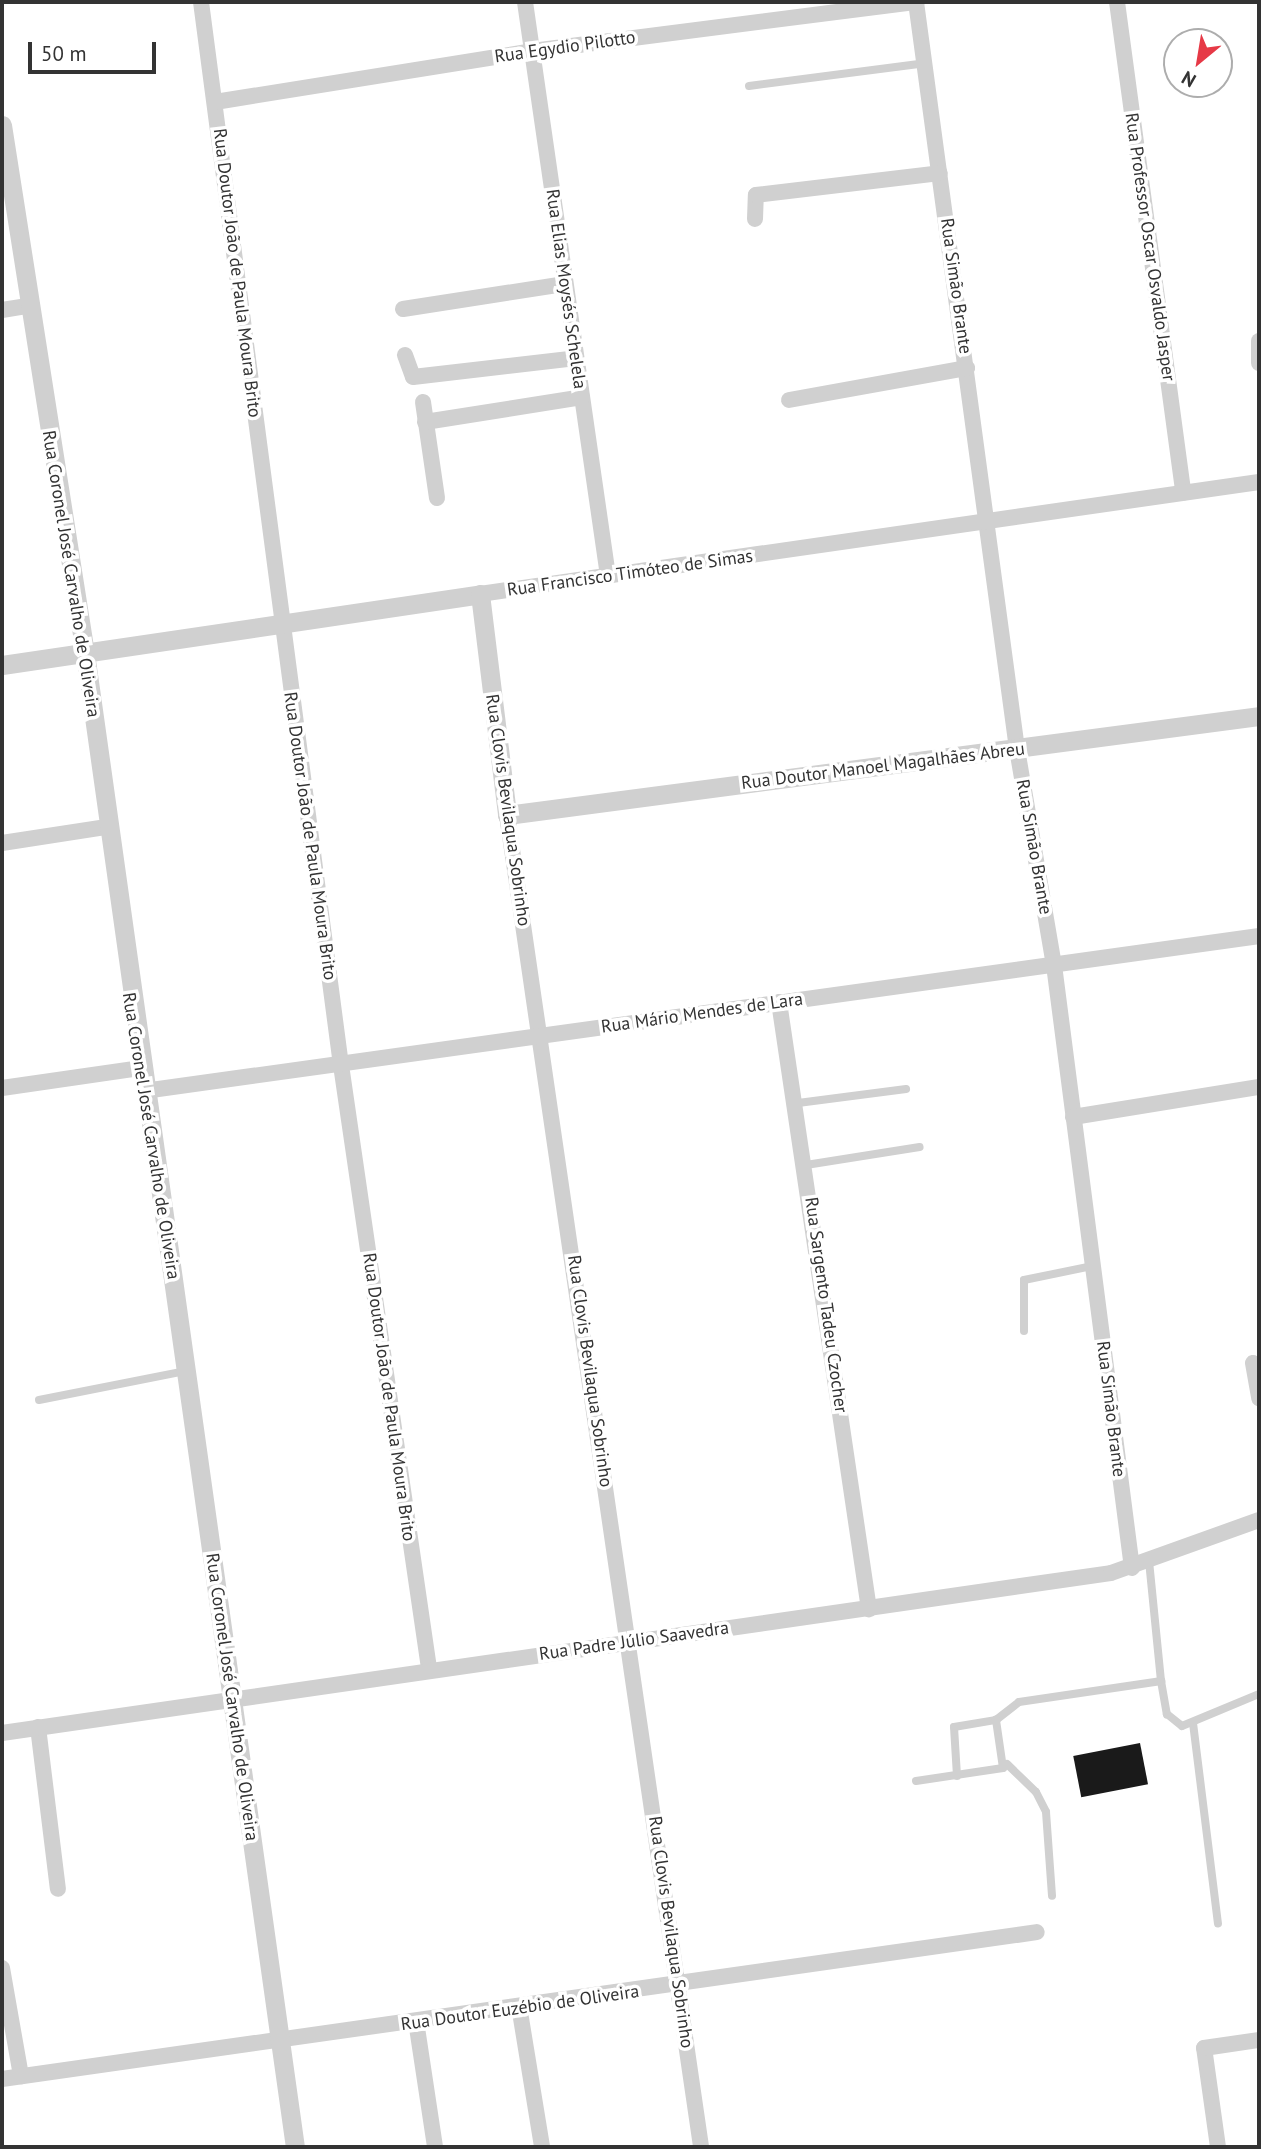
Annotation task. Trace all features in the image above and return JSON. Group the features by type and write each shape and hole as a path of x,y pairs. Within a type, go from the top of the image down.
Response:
{"street":[{"name":"Rua Doutor João de Paula Moura Brito","path":"201,2 341,1065 429,1668"},
{"name":"Rua Elias Moysés Schelela","path":"525,2 608,576"},
{"name":"Rua Egydio Pilotto","path":"215,102 532,51 917,2"},
{"name":"Rua Simão Brante","path":"917,2 989,524 1017,749 1054,965 1132,1568"},
{"name":"Rua Professor Oscar Osvaldo Jasper","path":"1117,2 1183,493"},
{"name":"Rua Coronel José Carvalho de Oliveira","path":"2,125 28,306 85,653 140,1068 186,1371 295,2147"},
{"path":"755,219 756,195 940,173"},
{"path":"403,309 565,284"},
{"path":"2,310 28,306"},
{"path":"1259,341 1259,363"},
{"path":"405,355 413,377 576,358"},
{"path":"789,400 967,368"},
{"path":"425,422 582,397"},
{"path":"423,402 437,498"},
{"name":"Rua Francisco Timóteo de Simas","path":"2,665 480,594 989,524 1259,482"},
{"name":"Rua Clovis Bevilaqua Sobrinho","path":"480,594 507,815 542,1036 701,2147"},
{"name":"Rua Doutor Manoel Magalhães Abreu","path":"507,815 1259,716"},
{"path":"2,843 107,827"},
{"name":"Rua Mário Mendes de Lara","path":"144,1091 1259,936"},
{"name":"Rua Sargento Tadeu Czocher","path":"779,1002 798,1103 869,1609"},
{"path":"2,1087 140,1068"},
{"path":"1073,1117 1258,1087"},
{"path":"1253,1363 1259,1398"},
{"name":"Rua Padre Júlio Saavedra","path":"2,1732 232,1703 429,1668 869,1609 1132,1568 1259,1520"},
{"path":"38,1727 58,1889"},
{"name":"Rua Doutor Euzébio de Oliveira","path":"2,2079 519,2006 680,1987 1037,1933"},
{"path":"2,1968 21,2076"},
{"path":"519,2006 542,2147"},
{"path":"416,2021 436,2147"},
{"path":"1218,2147 1204,2048 1259,2040"}],"lane":[{"path":"749,86 925,63"},
{"path":"798,1103 906,1089"},
{"path":"806,1165 920,1147"},
{"path":"1024,1331 1024,1280 1092,1266"},
{"path":"39,1400 186,1371"},
{"path":"1149,1561 1161,1681 1173,1722 1193,1723 1259,1694"},
{"path":"957,1776 952,1729 996,1720 1019,1702 1161,1681"},
{"path":"996,1720 1007,1764 1036,1792 1046,1812 1052,1896"},
{"path":"1193,1723 1218,1923"},
{"path":"916,1781 957,1776 1007,1764"}],"building":[{"path":"1140,1743 1148,1784 1081,1797 1073,1756"}]}
